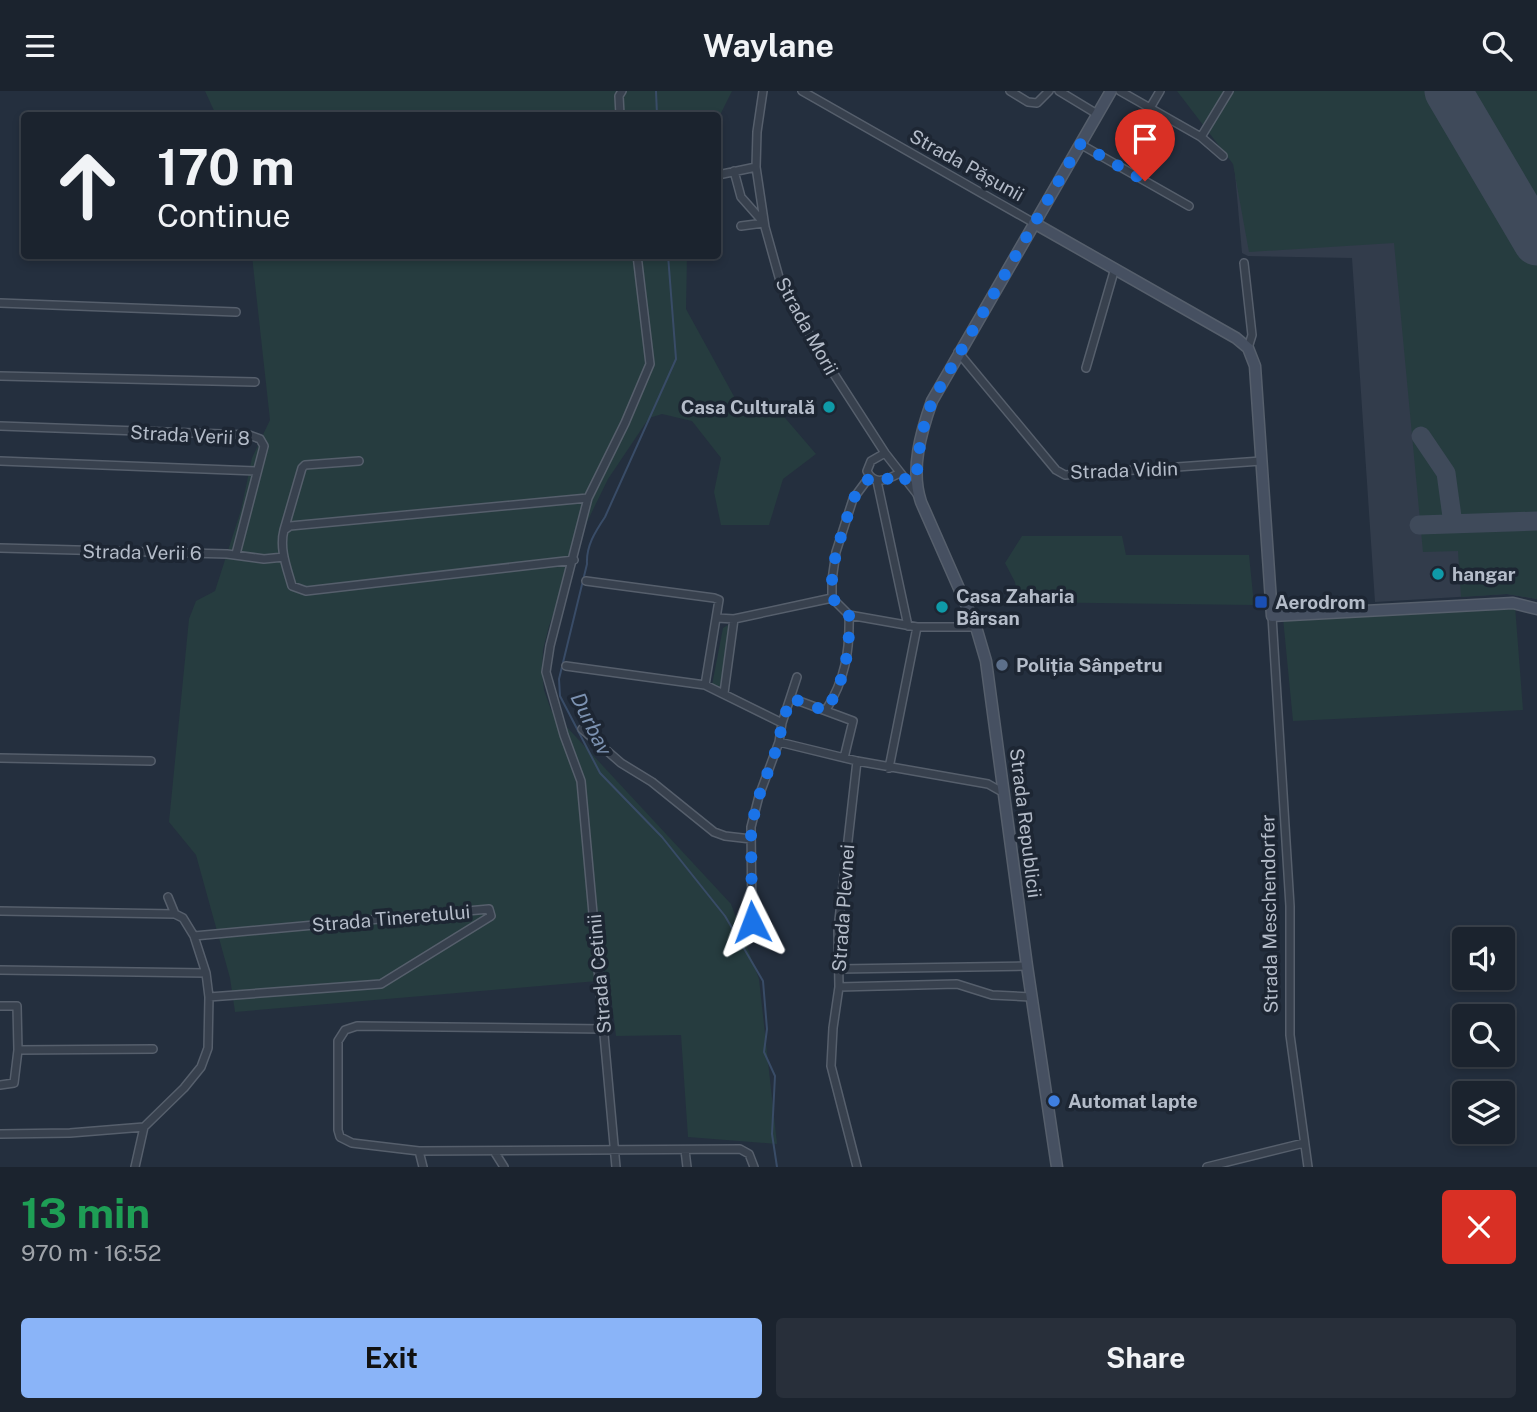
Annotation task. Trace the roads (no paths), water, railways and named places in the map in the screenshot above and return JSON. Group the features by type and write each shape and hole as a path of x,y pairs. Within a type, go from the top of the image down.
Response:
{"main road":[{"name":"Strada Republicii","path":"1057,1167 1031,997 990,678 976,627 919,496 916,480 918,453 932,401 1111,91"},
{"name":"Strada Pășunii","path":"1034,223 1236,338 1248,348"},
{"name":"Strada Meschendorfer","path":"1248,348 1255,366 1272,617"},
{"path":"1272,617 1513,603 1537,609"}],"street":[{"path":"620,112 621,91"},
{"name":"Strada Morii","path":"763,91 757,132 756,167 764,223 775,269 790,303 885,453 919,496"},
{"name":"Strada Pășunii","path":"802,91 1034,223"},
{"path":"1010,91 1028,102 1037,103 1049,91"},
{"path":"1059,91 1097,114"},
{"path":"1119,91 1201,137 1223,156"},
{"path":"1150,108 1160,91"},
{"path":"1201,137 1229,91"},
{"path":"1080,144 1189,206"},
{"path":"721,174 756,167"},
{"path":"734,171 741,197 764,223"},
{"path":"741,226 764,223"},
{"name":"Strada Cetinii","path":"616,1167 581,781 564,735 547,672 552,636 588,498 630,413 650,365 637,259"},
{"name":"Strada Meschendorfer","path":"1244,263 1252,335 1248,348"},
{"path":"1086,368 1115,268"},
{"path":"0,303 236,312"},
{"name":"Strada Vidin","path":"958,352 1056,470 1065,475 1261,461"},
{"path":"0,376 255,381"},
{"name":"Strada Verii 8","path":"0,426 249,435 260,439 264,446 236,554"},
{"path":"885,453 871,461 867,471 874,479 908,626"},
{"path":"0,461 257,471"},
{"path":"359,461 305,465 302,468 284,530 284,557 292,586 306,591 573,560"},
{"path":"874,479 884,481 902,476 916,480"},
{"path":"874,479 853,499 836,552 832,598 849,615 917,627 976,627"},
{"path":"284,530 290,526 588,498"},
{"name":"Strada Verii 6","path":"0,548 236,554 264,559 284,557"},
{"path":"586,581 715,598 719,602 705,685"},
{"path":"717,618 734,619 832,598"},
{"path":"826,711 845,671 849,645 849,615"},
{"name":"Strada Meschendorfer","path":"1272,617 1290,906 1290,1035 1308,1167"},
{"path":"724,693 734,619"},
{"path":"889,768 917,627"},
{"path":"566,666 705,685 782,723"},
{"path":"752,922 751,827 797,677"},
{"path":"791,698 853,721 844,758"},
{"path":"582,729 621,763 652,782 714,832 751,839"},
{"path":"779,742 889,768 988,784 1004,793"},
{"path":"0,758 152,761"},
{"name":"Strada Plevnei","path":"857,761 838,929 839,987 957,984 992,995 1031,997"},
{"path":"988,784 1002,775"},
{"path":"168,897 175,914"},
{"name":"Strada Tineretului","path":"194,936 489,909 491,916 381,984 209,997"},
{"path":"0,911 175,914 183,918 194,936 206,974 209,997 208,1048 201,1067 184,1088 144,1127 135,1167"},
{"path":"839,968 1027,966"},
{"path":"0,970 206,974"},
{"path":"839,987 831,1066 857,1167"},
{"path":"0,1006 17,1006 18,1050 14,1083 0,1085"},
{"path":"604,1029 357,1026 345,1030 338,1041 340,1137 352,1143 419,1151 740,1149 749,1154 754,1167"},
{"path":"18,1050 153,1049"},
{"path":"0,1134 70,1133 144,1127"},
{"path":"1207,1167 1304,1143"},
{"path":"685,1150 687,1167"},
{"path":"419,1151 423,1167"},
{"path":"494,1151 504,1167"}],"waterway":[{"name":"Durbav","path":"656,91 657,112"},
{"name":"Durbav","path":"668,259 676,359 590,545 559,679 560,696 600,773 662,837 725,916 763,981 767,1029 764,1052 775,1076 772,1134 777,1167"}],"place":[{"name":"Casa Culturală","path":"829,407"},
{"name":"hangar","path":"1438,574"},
{"name":"Aerodrom","path":"1261,602"},
{"name":"Casa Zaharia Bârsan","path":"942,607"},
{"name":"Poliția Sânpetru","path":"1002,665"},
{"name":"Automat lapte","path":"1054,1101"}]}
